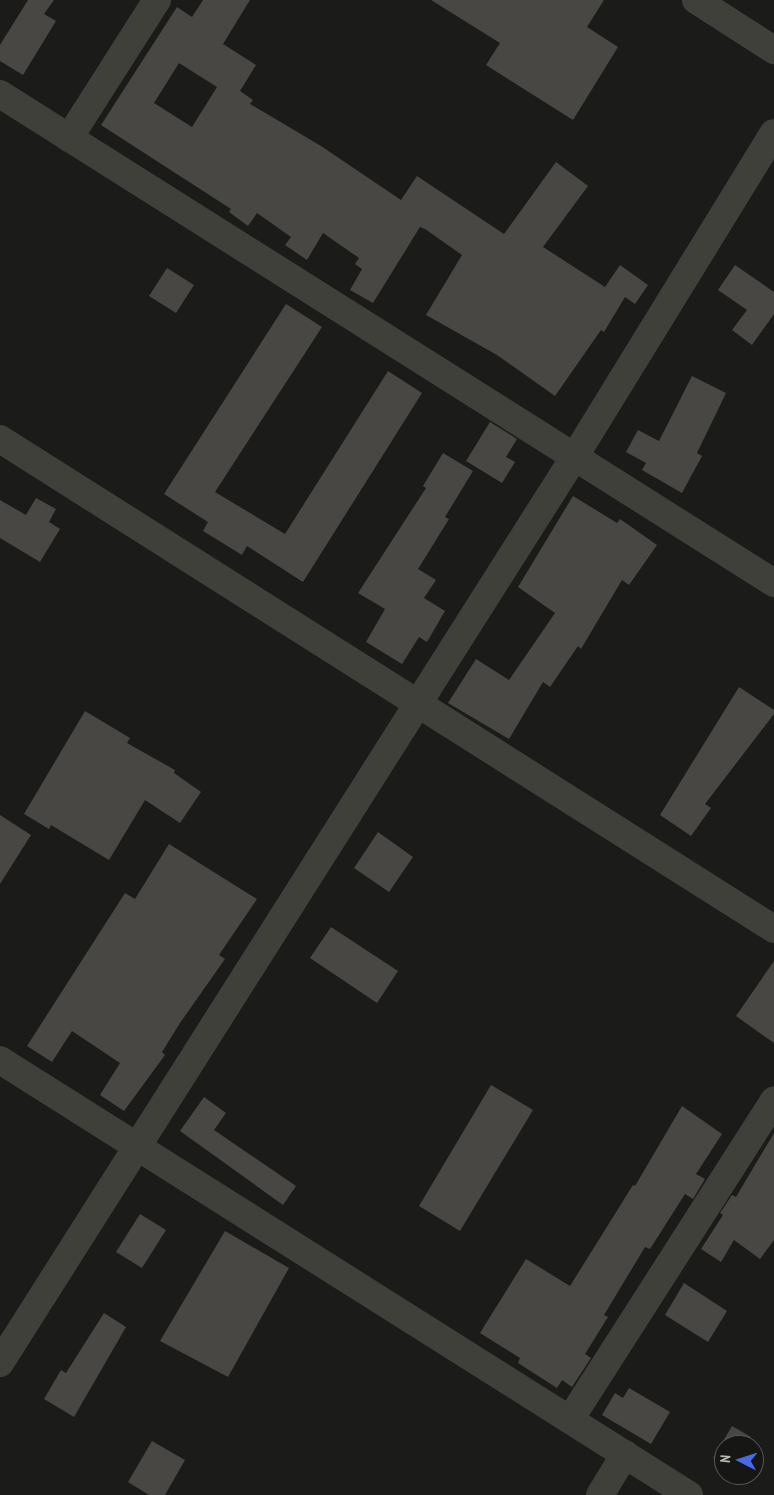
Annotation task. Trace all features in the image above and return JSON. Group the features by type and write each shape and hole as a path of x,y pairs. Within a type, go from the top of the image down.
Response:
{"street":[{"path":"69,138 158,0"},
{"path":"696,0 774,50"},
{"path":"0,94 774,583"},
{"path":"0,1363 416,703 575,456 774,133"},
{"path":"0,439 774,929"},
{"path":"0,1060 137,1144 571,1418 689,1495"},
{"path":"571,1418 774,1100"},
{"path":"600,1495 625,1454"}],"building":[{"path":"28,0 54,0 44,14 56,21 23,75 0,61 0,45"},
{"path":"203,0 250,0 223,44 256,65 240,91 253,100 250,104 321,146 401,200 417,176 504,234 556,162 588,186 543,247 605,287 620,265 648,285 635,304 625,297 604,332 601,330 555,396 497,355 426,315 462,255 425,229 420,227 373,303 350,290 362,269 355,264 359,258 323,233 307,260 285,245 291,237 257,213 248,226 229,212 231,209 101,125 177,7 192,17","holes":["179,63 217,87 192,127 154,103"]},
{"path":"431,0 604,0 587,27 618,47 573,120 486,65 500,43"},
{"path":"735,265 774,292 774,314 752,345 732,330 747,310 718,290"},
{"path":"167,268 194,285 176,313 149,296"},
{"path":"286,304 322,327 215,492 285,534 388,371 422,393 303,582 247,546 242,555 203,531 208,522 164,494"},
{"path":"692,376 726,393 697,453 702,456 682,493 642,470 646,463 626,452 638,430 659,441"},
{"path":"490,422 517,439 506,457 515,462 502,483 466,461"},
{"path":"443,453 473,471 445,517 449,519 418,569 436,580 424,598 445,611 427,642 419,637 402,664 366,642 385,609 358,593 426,488 423,486"},
{"path":"573,496 617,523 620,519 657,545 629,585 622,580 581,649 578,646 550,687 543,682 509,739 448,703 476,659 509,680 555,613 518,587"},
{"path":"36,498 56,509 49,522 60,529 40,562 0,538 0,500 26,515"},
{"path":"739,687 774,710 774,714 705,804 711,808 691,836 660,815"},
{"path":"85,711 130,738 127,743 175,770 174,773 201,792 180,823 145,800 109,860 51,825 49,829 24,814"},
{"path":"0,815 31,835 0,884"},
{"path":"378,832 413,857 389,892 354,868"},
{"path":"169,844 257,899 219,955 225,959 180,1023 162,1052 165,1055 124,1111 100,1095 120,1063 72,1031 52,1062 27,1046 125,893 135,899"},
{"path":"331,927 398,971 377,1003 310,958"},
{"path":"774,961 774,1043 736,1016"},
{"path":"491,1085 533,1110 460,1231 419,1206"},
{"path":"204,1097 226,1113 214,1130 296,1186 283,1205 180,1131"},
{"path":"682,1106 722,1134 696,1174 705,1179 693,1199 685,1194 650,1249 645,1247 604,1315 608,1317 585,1354 591,1358 572,1387 562,1380 557,1388 518,1363 520,1358 480,1333 526,1259 570,1286 633,1185 635,1186"},
{"path":"774,1133 774,1240 760,1259 734,1240 721,1262 701,1249 723,1215 720,1213 732,1195 736,1197"},
{"path":"140,1214 166,1230 142,1268 116,1252"},
{"path":"225,1231 289,1268 228,1377 160,1341"},
{"path":"684,1283 727,1311 708,1342 665,1315"},
{"path":"104,1313 126,1327 74,1417 44,1399 61,1370 66,1373"},
{"path":"629,1388 670,1412 651,1444 602,1415 615,1393 623,1398"},
{"path":"732,1426 748,1435 727,1435"},
{"path":"152,1441 185,1460 165,1495 149,1495 128,1482"}]}
